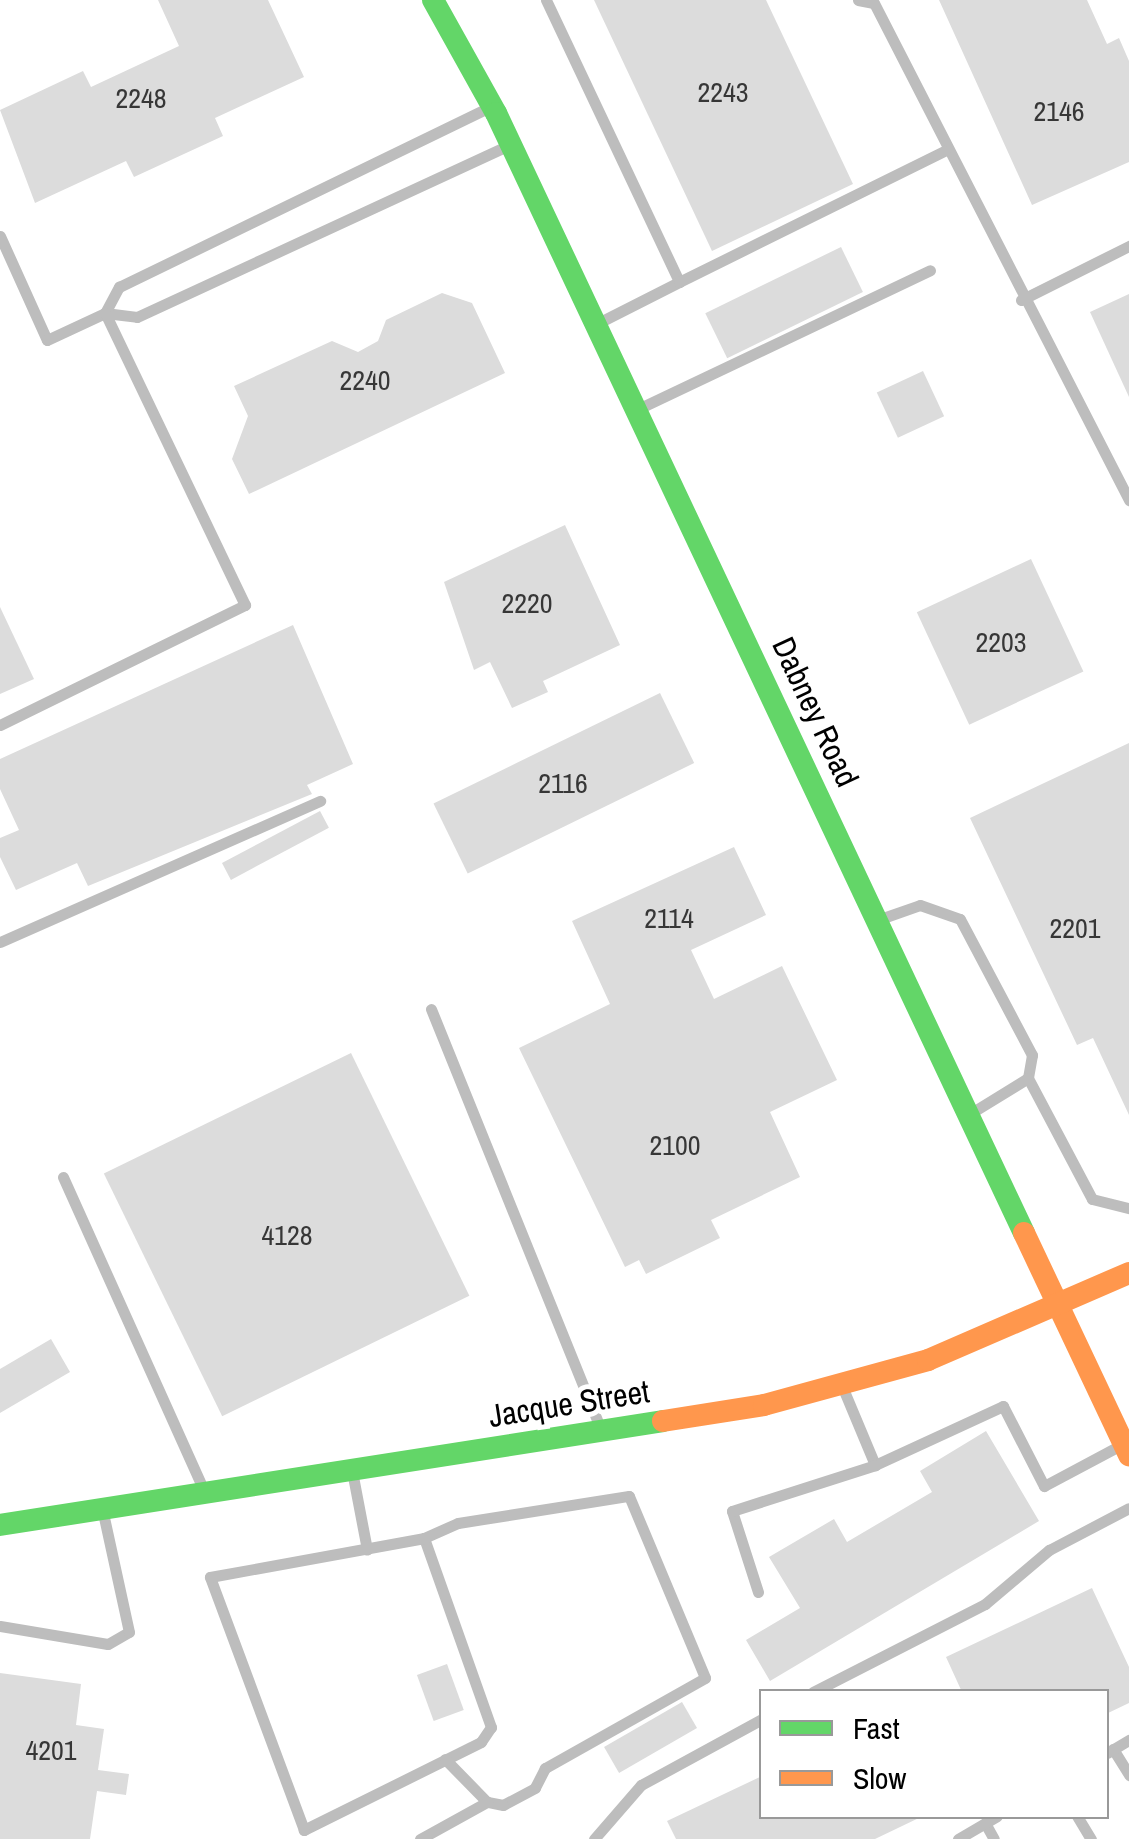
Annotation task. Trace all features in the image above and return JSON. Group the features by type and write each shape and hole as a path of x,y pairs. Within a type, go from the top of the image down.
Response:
{"street":[{"name":"Dabney Road","path":"433,0 492,105 872,922 1126,1449"},
{"name":"Jacque Street","path":"0,1525 601,1432 842,1386 1058,1306 1129,1273"}],"lane":[{"path":"546,0 679,282"},
{"path":"858,0 874,2 944,150 1129,500"},
{"path":"105,313 119,287 492,105"},
{"path":"0,236 46,340 105,313 137,317 510,144"},
{"path":"596,324 944,150"},
{"path":"1021,300 1129,246"},
{"path":"636,410 930,270"},
{"path":"0,725 246,604 105,313"},
{"path":"0,942 320,801"},
{"path":"872,922 920,905 960,918 1032,1055 1028,1078 1092,1200 1129,1208"},
{"path":"431,1009 601,1432"},
{"path":"967,1115 1028,1078"},
{"path":"63,1177 206,1494"},
{"path":"842,1386 875,1465"},
{"path":"758,1592 732,1511 875,1465 1002,1406 1044,1486 1126,1449"},
{"path":"352,1471 367,1550"},
{"path":"424,1538 490,1703 481,1742 445,1759 306,1834 210,1577 424,1538 458,1523 630,1496 705,1678 545,1768 535,1788 503,1805 487,1802 445,1759"},
{"path":"819,1689 984,1604 1049,1550 1129,1508"},
{"path":"0,1626 108,1644 129,1632 102,1511"},
{"path":"594,1839 641,1786 759,1720"},
{"path":"1129,1740 1110,1751 1129,1774"},
{"path":"420,1839 487,1802"},
{"path":"958,1839 992,1819"},
{"path":"985,1824 994,1839"}],"building":[{"path":"158,0 268,0 304,77 215,118 223,136 134,177 126,161 35,203 0,110 83,71 91,87 179,46"},
{"path":"594,0 766,0 853,184 712,251"},
{"path":"939,0 1087,0 1107,44 1119,38 1129,61 1129,162 1032,205"},
{"path":"841,247 863,292 727,358 705,313"},
{"path":"442,293 472,303 505,373 249,494 232,459 248,416 234,386 332,341 358,352 378,341 386,320"},
{"path":"1129,294 1129,397 1090,312"},
{"path":"923,371 944,416 898,438 877,393"},
{"path":"565,525 620,645 543,681 548,692 512,708 490,662 474,670 444,582"},
{"path":"1031,559 1083,671 969,725 917,612"},
{"path":"0,607 34,679 0,694"},
{"path":"293,625 353,764 307,785 312,794 88,886 77,863 16,890 0,857 0,838 19,830 0,789 0,759"},
{"path":"660,693 694,763 468,874 434,803"},
{"path":"1129,743 1129,1115 1093,1038 1077,1045 970,818"},
{"path":"320,811 329,828 231,880 222,863"},
{"path":"734,847 766,915 691,950 714,999 782,966 837,1080 770,1112 800,1177 711,1220 720,1238 646,1274 639,1260 625,1267 519,1048 610,1004 572,921"},
{"path":"351,1053 469,1296 222,1416 104,1174"},
{"path":"51,1339 70,1372 0,1413 0,1369"},
{"path":"986,1431 1039,1521 770,1681 746,1640 800,1608 769,1557 834,1519 847,1542 932,1492 920,1471"},
{"path":"1092,1588 1129,1667 1129,1703 1109,1713 1109,1689 961,1689 946,1657"},
{"path":"447,1664 464,1710 434,1721 417,1675"},
{"path":"0,1673 81,1684 76,1725 104,1729 98,1770 129,1774 126,1795 97,1791 90,1839 0,1839"},
{"path":"682,1702 697,1728 619,1773 604,1747"},
{"path":"759,1777 759,1819 917,1819 875,1839 676,1839 667,1821"}],"traffic: fast":[{"path":"433,0 496,113 1024,1233"},
{"path":"0,1525 663,1421"}],"traffic: slow":[{"path":"1024,1233 1129,1455"},
{"path":"663,1421 764,1405 928,1360 1129,1273"}]}
